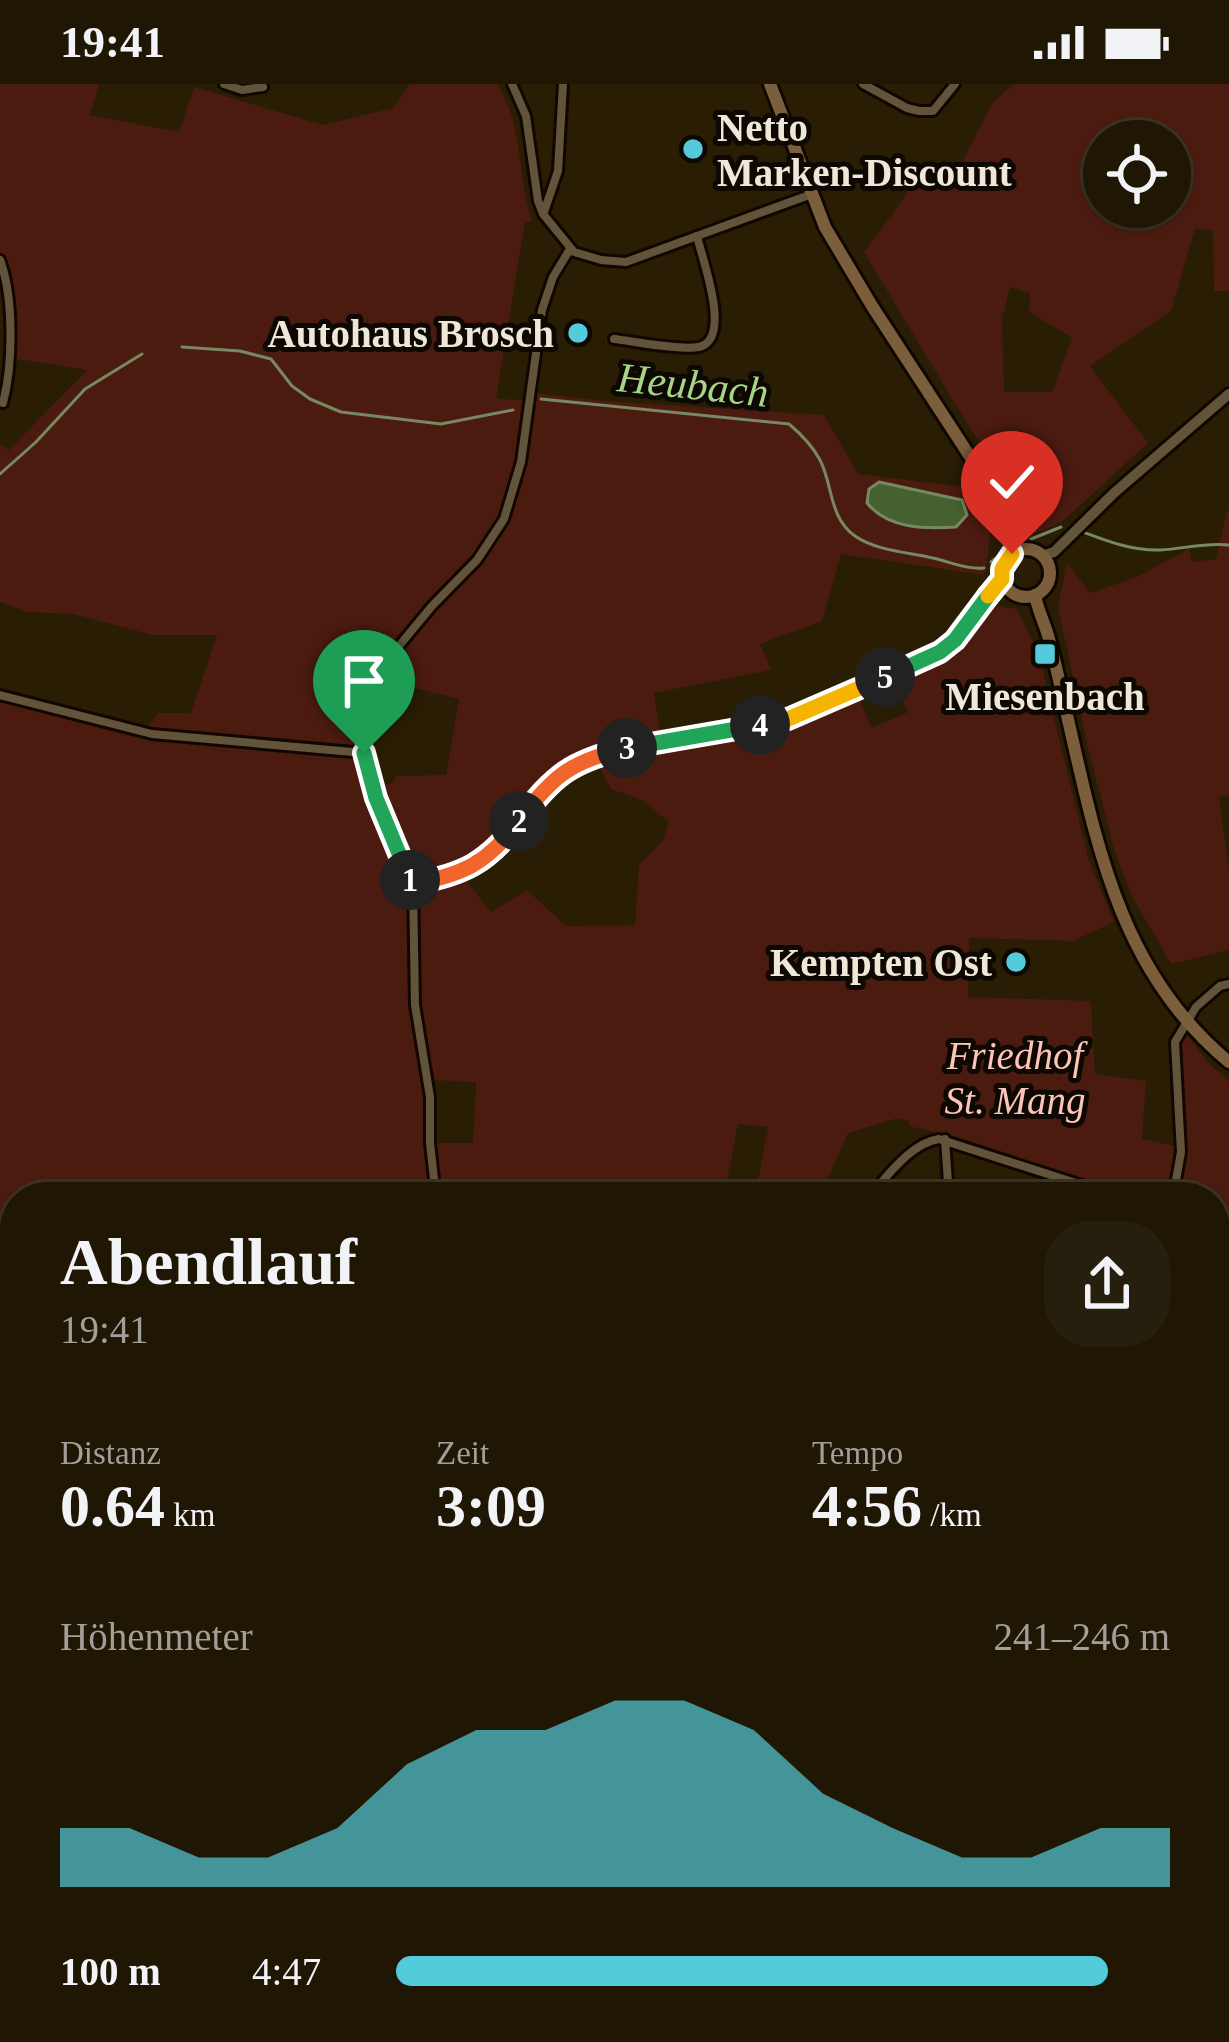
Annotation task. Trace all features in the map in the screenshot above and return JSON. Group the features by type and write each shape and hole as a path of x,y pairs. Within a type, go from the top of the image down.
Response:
{"main road":[{"path":"770,84 825,227 984,478 1016,552"},
{"path":"1030,550 1042,556 1049,579 1043,590 1020,597 1010,591 1002,579 1007,558 1030,550"},
{"path":"1035,596 1048,633 1099,854 1116,902 1152,972 1189,1023 1229,1062"}],"street":[{"path":"224,84 242,90 263,87"},
{"path":"512,84 526,116 543,214 570,250 626,262 812,194"},
{"path":"543,214 558,171 562,84"},
{"path":"863,84 919,111 933,111 955,84"},
{"path":"614,339 691,348 711,340 714,302 697,236"},
{"path":"434,1182 430,1097 416,1005 412,884 376,798 364,753 364,731 370,702 389,658 477,560 504,519 521,462 547,291 570,250"},
{"path":"0,260 7,282 9,336 9,377 3,403"},
{"path":"1042,556 1054,552 1229,394"},
{"path":"412,884 471,868 486,859 546,787 593,756 788,719 920,662 955,640 1002,579"},
{"path":"0,695 152,734 364,753"},
{"path":"1176,1182 1181,1151 1174,1046 1211,992 1229,984"},
{"path":"945,1139 948,1182"},
{"path":"882,1182 917,1147 945,1139 1070,1182"}],"green space":[{"path":"0,84 99,84 90,115 179,132 194,87 323,125 393,108 410,84 497,84 506,100 532,221 525,222 496,399 527,400 518,461 501,518 475,558 387,657 367,702 345,699 342,716 363,724 361,750 146,730 158,713 191,713 217,635 153,635 73,614 28,612 0,602 0,444 9,450 87,370 11,358 10,285 0,254"},
{"path":"1014,84 1229,84 1229,291 1214,291 1213,231 1195,229 1171,311 1090,366 1148,443 1062,522 1029,536 997,467 864,252 916,181 942,189 959,168 992,103","holes":["1010,287 1030,293 1029,312 1072,338 1052,392 1004,392 1002,318"]},
{"path":"535,393 824,415 858,474 965,487 989,524 984,575 841,554 822,621 760,644 771,670 654,693 661,738 602,750 569,763 485,854 455,872 415,881 375,783 392,784 396,776 446,775 459,699 380,679 402,646 494,541 519,480"},
{"path":"1229,504 1229,795 1219,797 1229,870 1229,950 1171,964 1132,896 1114,849 1058,607 1067,563 1090,593 1137,577 1189,549 1192,562 1216,559"},
{"name":"Friedhof St. Mang","path":"995,606 1017,609 1038,652 1088,858 1114,922 1073,941 969,938 968,997 1091,1001 1095,1074 1146,1081 1142,1139 1175,1146 1169,1182 1089,1182 909,1126 909,1121 898,1118 848,1133 827,1182 758,1182 768,1127 738,1124 726,1182 438,1182 433,1143 473,1143 476,1082 431,1080 418,1005 416,888 461,874 491,912 527,890 566,926 635,925 639,865 663,840 669,822 642,800 611,789 595,758 790,723 857,693 872,728 908,712 894,677 942,655 974,620"},
{"path":"0,698 151,737 362,755 410,884 413,1006 426,1097 430,1182 0,1182"},
{"path":"1187,1035 1229,1081 1229,1182 1179,1182 1183,1122 1178,1047"}],"shaded area":[{"path":"879,482 962,500 967,515 956,527 896,523 867,503 869,489"}],"waterway":[{"name":"Heubach","path":"182,347 240,351 271,359 292,386 341,412 441,424 513,410"},
{"name":"Heubach","path":"0,474 85,389 142,354"},
{"name":"Heubach","path":"541,399 789,424 817,455 840,520 855,536 890,550 984,568"},
{"name":"Heubach","path":"1031,539 1061,527"},
{"name":"Heubach","path":"1083,532 1150,550 1229,545"},
{"name":"Heubach","path":"991,562 1004,552"}],"place":[{"name":"Netto Marken-Discount","path":"693,149"},
{"name":"Autohaus Brosch","path":"578,333"},
{"name":"Miesenbach","path":"1045,654"},
{"name":"Kempten Ost","path":"1016,962"}],"route":[{"path":"364,753 376,798 412,884 452,874 486,859 546,787 593,756 788,719 940,652 955,640 1002,579 1002,569 1012,554"}]}
